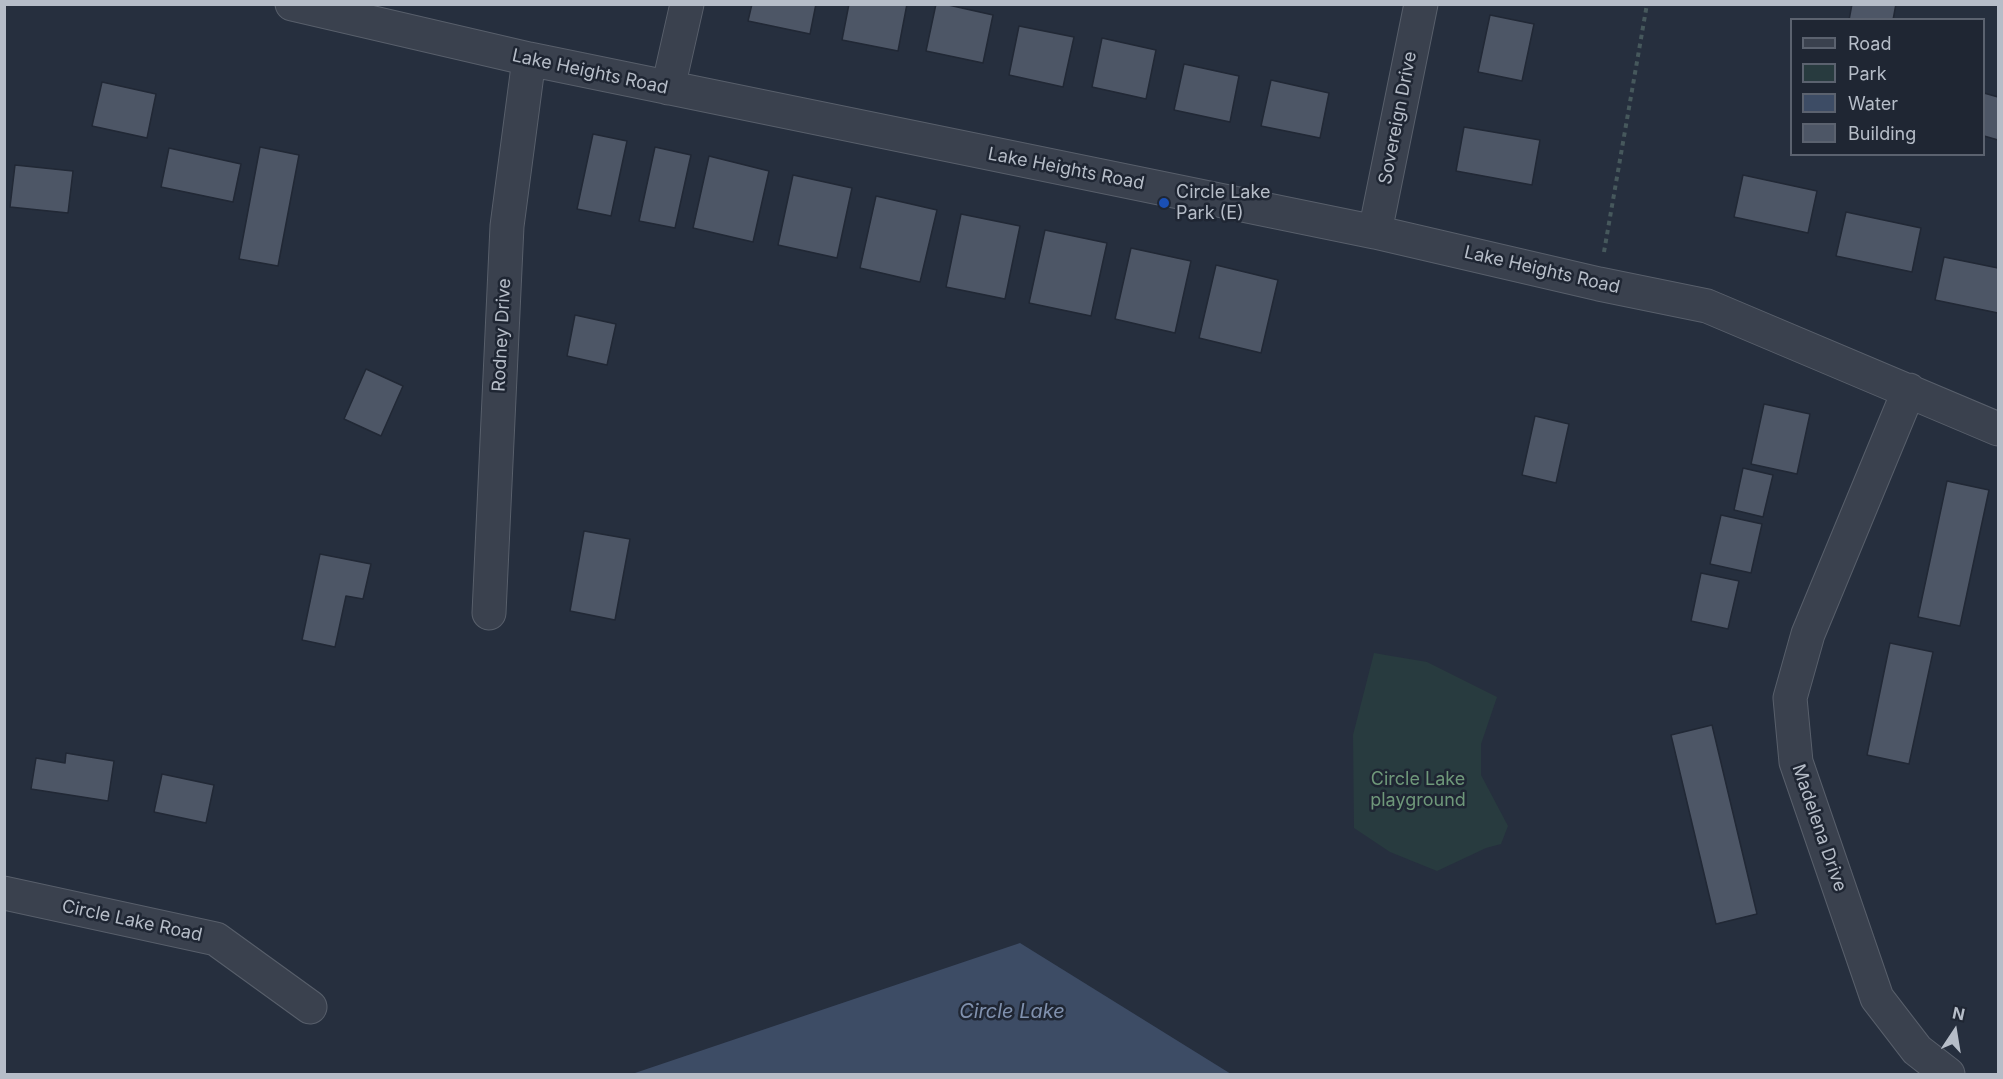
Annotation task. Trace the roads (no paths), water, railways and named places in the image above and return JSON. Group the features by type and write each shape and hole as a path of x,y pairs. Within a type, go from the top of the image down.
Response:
{"street":[{"name":"Lake Heights Road","path":"292,4 529,59 1375,232 1599,284 1707,306 1998,429"},
{"path":"668,88 687,4"},
{"name":"Sovereign Drive","path":"1375,232 1420,4"},
{"name":"Rodney Drive","path":"489,613 507,226 529,59"},
{"name":"Madelena Drive","path":"1909,390 1808,634 1790,698 1796,762 1877,998 1917,1050 1948,1074"},
{"name":"Circle Lake Road","path":"4,893 216,939 310,1007"}],"water":[{"name":"Circle Lake","path":"1020,943 1231,1074 632,1074"}],"place":[{"name":"Circle Lake Park (E)","path":"1164,203"}],"park label":[{"name":"Circle Lake playground","path":"1418,790"}]}
